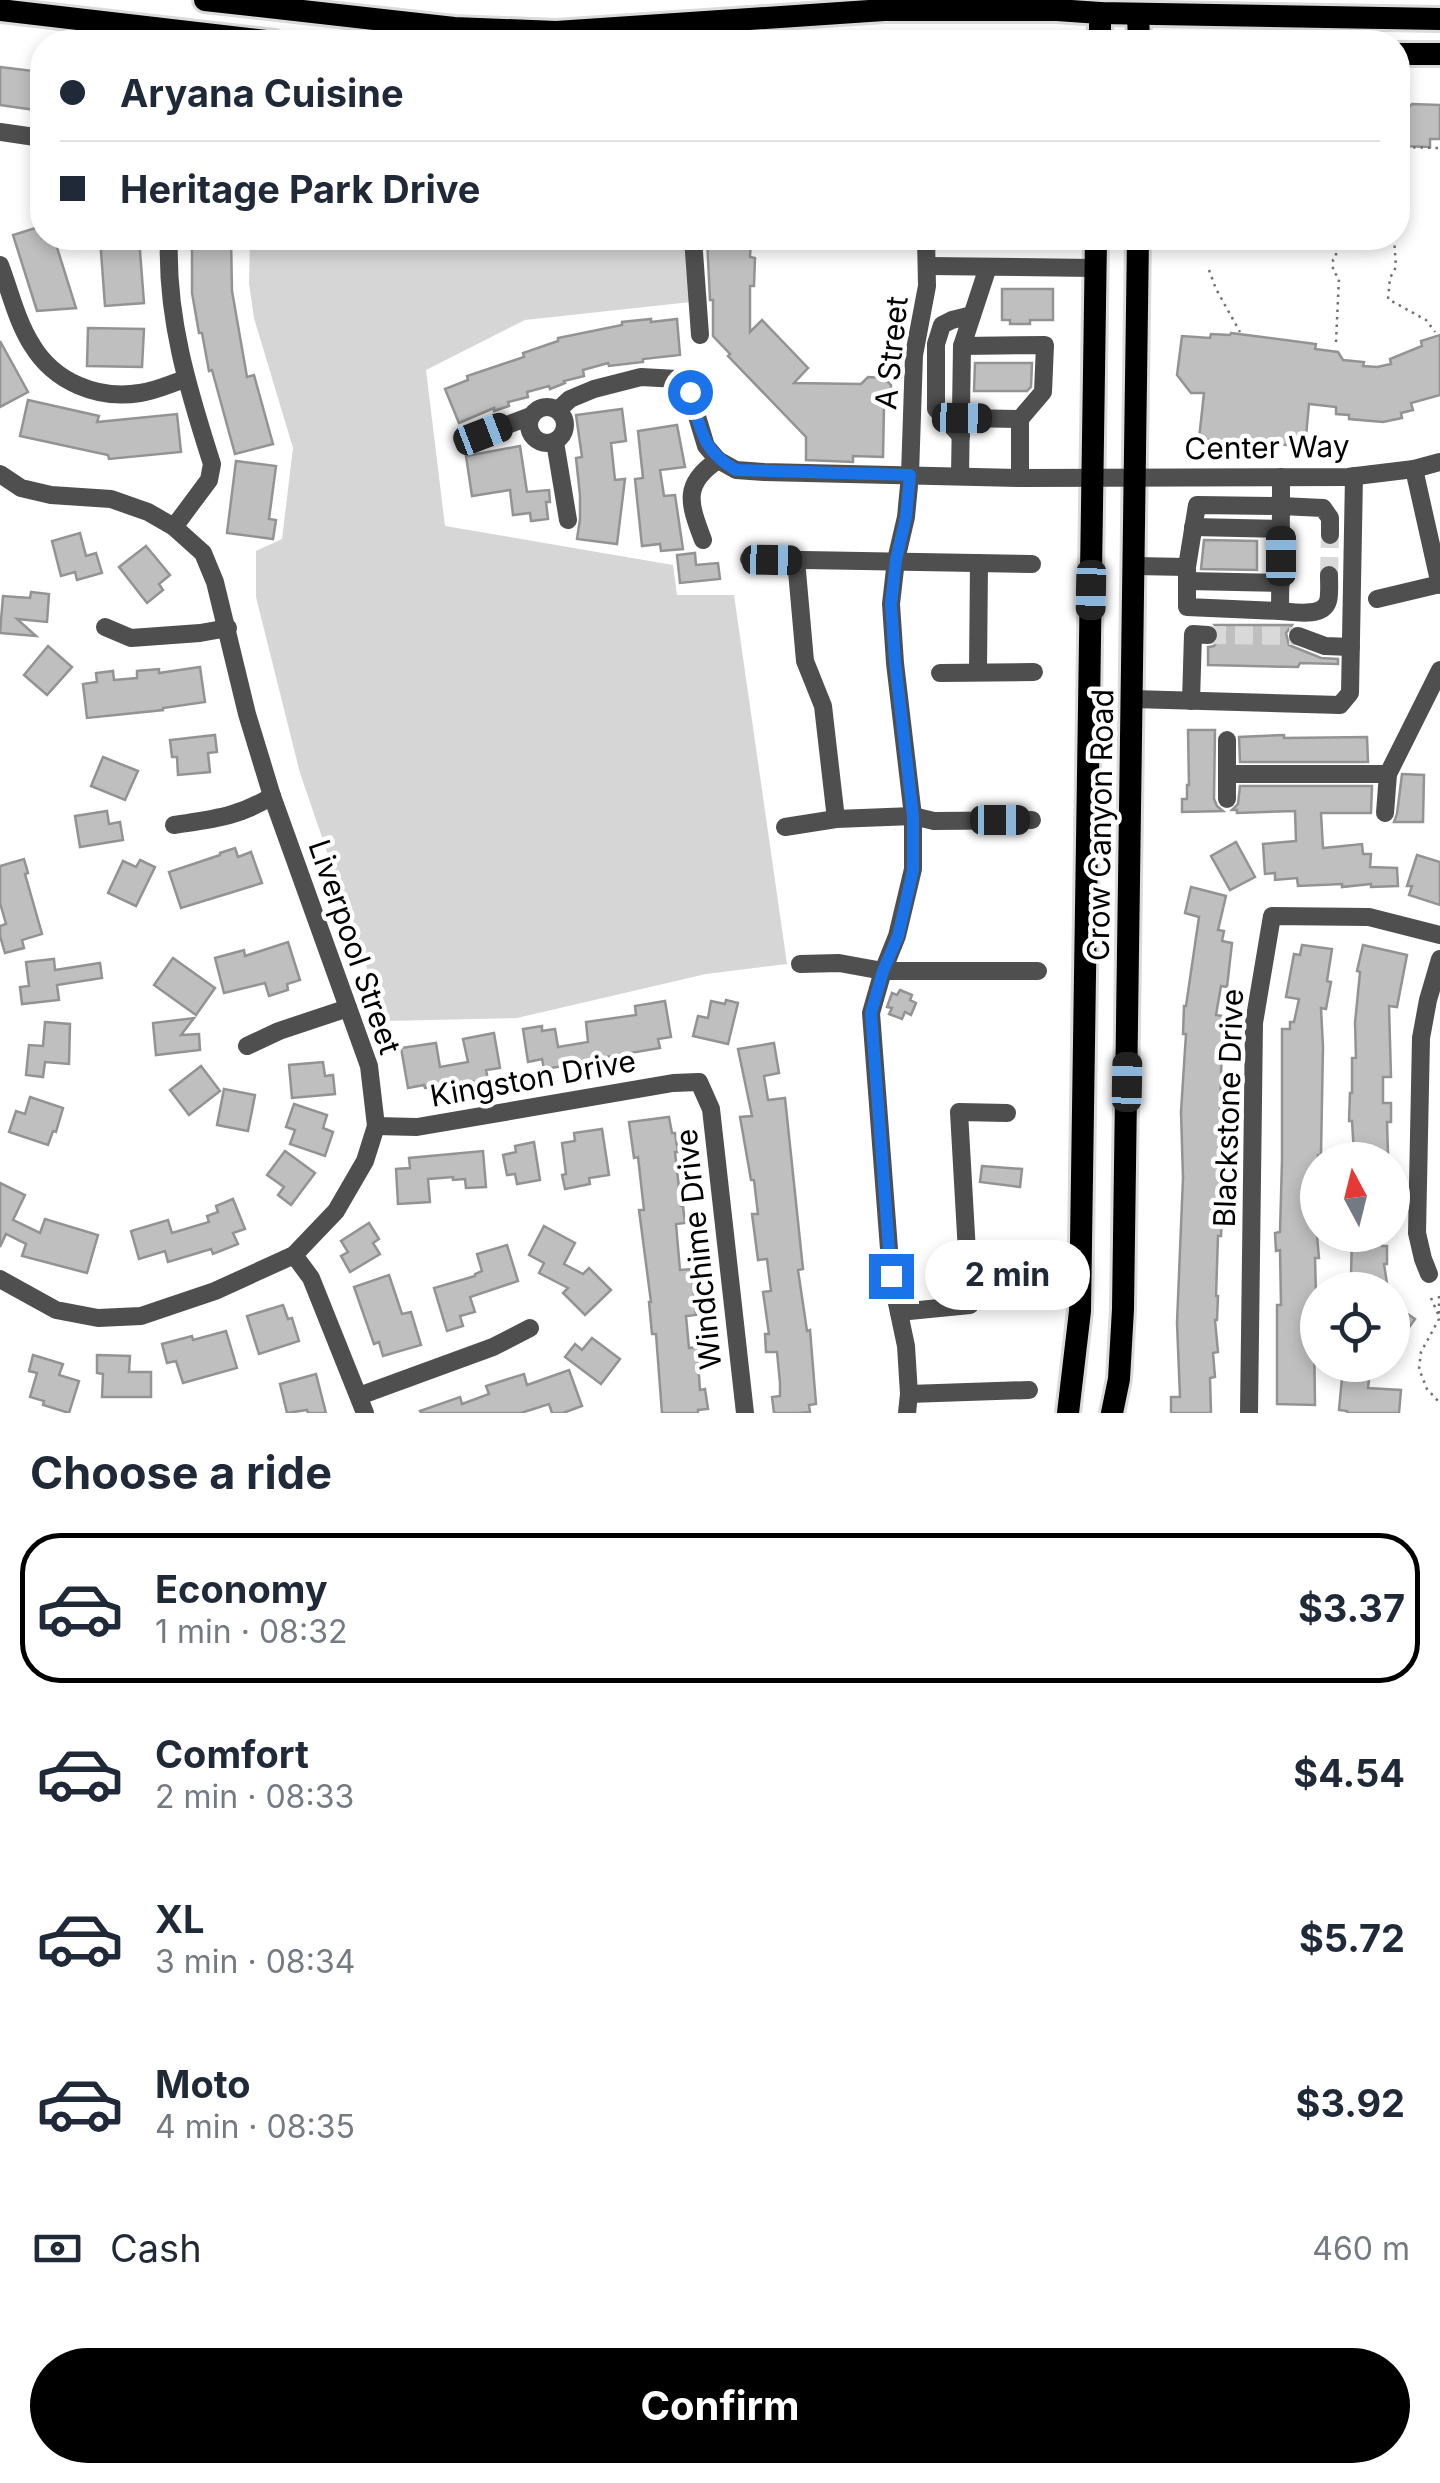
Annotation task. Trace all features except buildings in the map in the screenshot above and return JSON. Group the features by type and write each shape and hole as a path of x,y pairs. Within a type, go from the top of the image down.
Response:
{"main road":[{"path":"205,0 454,28 505,30"},
{"path":"586,30 884,10 1100,7 1440,19"},
{"path":"0,10 171,30"},
{"path":"1410,54 1440,54"},
{"name":"Crow Canyon Road","path":"1068,1413 1080,1311 1096,250"},
{"name":"Crow Canyon Road","path":"1112,1413 1123,1309 1138,250"}],"street":[{"path":"0,132 30,136"},
{"path":"169,250 171,301 185,379 212,464 209,480 174,527"},
{"path":"694,250 700,335"},
{"name":"A Street","path":"908,1404 906,1346 891,1276 871,1013 898,936 913,870 913,816 891,604 906,517 914,355 922,315 927,250"},
{"path":"0,265 33,348 62,378 101,393 122,395 185,379"},
{"path":"928,266 1095,268"},
{"path":"960,476 962,346 988,267"},
{"path":"972,315 942,325 936,344 936,409 962,427 1020,419"},
{"path":"962,346 1044,344 1043,392 1020,419 1020,478"},
{"path":"558,410 570,398 594,390 641,378 677,379 690,392 706,446 718,460 695,479 692,492 694,516 703,540"},
{"path":"483,434 531,416 543,407 558,410 566,423 565,430 548,444 534,438 529,424 531,416"},
{"path":"555,442 568,520"},
{"name":"Center Way","path":"718,460 736,470 1020,478 1354,476 1440,462"},
{"path":"1377,599 1440,584 1435,531 1414,469"},
{"name":"Liverpool Street","path":"0,474 21,488 52,495 111,499 148,512 174,527 203,553 215,582 247,714 272,796 369,1066 376,1126 366,1161 336,1212 294,1255 215,1291 141,1316 98,1318 56,1310 0,1279"},
{"path":"1133,699 1340,704 1350,693 1354,476"},
{"path":"1280,612 1281,477"},
{"path":"1329,575 1328,602 1311,612 1187,607 1187,574 1197,505 1323,508 1330,518 1330,535"},
{"path":"1193,528 1281,528"},
{"path":"749,560 1032,564"},
{"path":"796,560 805,661 822,706 836,819"},
{"path":"978,671 980,563"},
{"path":"1135,566 1281,583"},
{"path":"105,627 131,638 200,634 228,628"},
{"path":"1191,700 1192,634 1208,635"},
{"path":"1298,636 1325,646 1351,647"},
{"path":"1385,813 1388,774 1440,670"},
{"path":"940,673 1034,672"},
{"path":"1227,740 1227,799"},
{"path":"1227,774 1388,774"},
{"path":"174,825 229,817 272,796"},
{"path":"786,828 836,819 913,816 934,821 1032,820"},
{"name":"Blackstone Drive","path":"1249,1413 1254,1024 1272,916 1369,916 1440,935"},
{"path":"1429,1274 1417,1233 1420,1038 1440,959"},
{"path":"800,964 839,962 883,971 1038,971"},
{"path":"246,1046 348,1008"},
{"name":"Kingston Drive","path":"376,1126 417,1127 673,1083 699,1082"},
{"name":"Windchime Drive","path":"699,1082 711,1109 745,1413"},
{"path":"900,1312 970,1304 959,1112 1007,1113"},
{"path":"294,1255 311,1278 362,1404 530,1328"},
{"path":"908,1404 1028,1390"}],"path":[{"path":"1410,147 1440,148"},
{"path":"1336,250 1336,342"},
{"path":"1395,250 1396,267 1390,278 1388,299 1426,320 1435,332"},
{"path":"1209,270 1240,332"},
{"path":"1439,1296 1437,1325 1421,1352 1419,1369 1427,1389 1440,1403"},
{"path":"1430,1298 1439,1316"}],"shaded area":[{"path":"250,250 685,250 691,302 525,320 426,370 445,526 673,565 677,595 734,595 787,964 706,974 517,1018 385,1021 300,773 256,597 256,551 282,539 293,448 254,318"}],"tunnel":[{"path":"1329,575 1330,535"},
{"path":"1208,635 1298,636"}],"route":[{"path":"690,392 706,446 718,460 736,470 910,475 891,604 913,816 913,870 898,936 871,1013 891,1276"}]}
